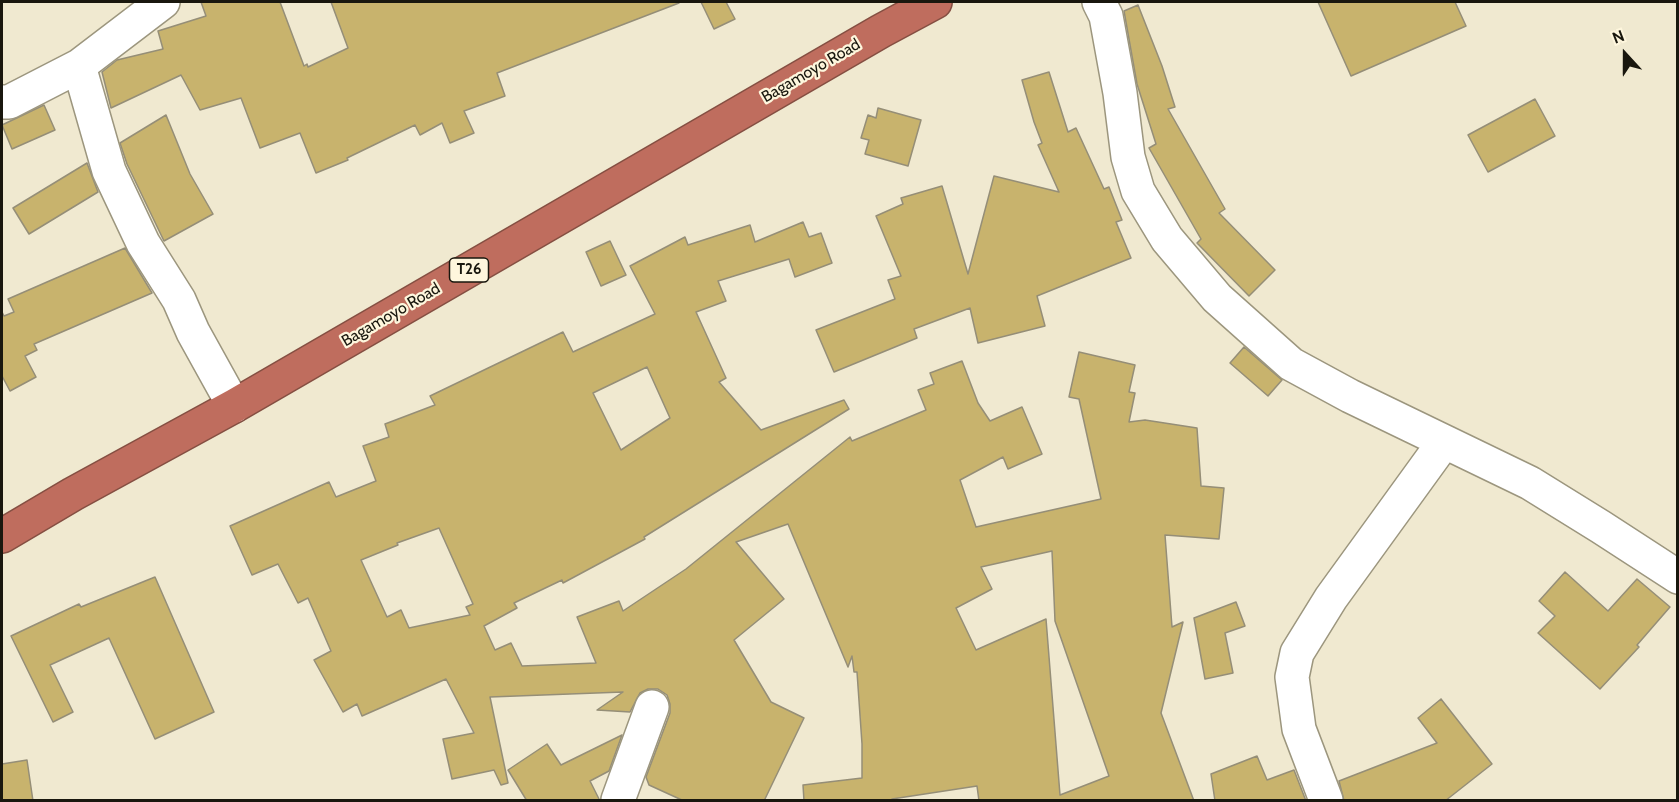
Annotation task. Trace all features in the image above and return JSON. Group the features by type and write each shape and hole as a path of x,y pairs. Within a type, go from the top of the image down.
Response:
{"highway":[{"name":"Bagamoyo Road","path":"2,536 73,494 234,406 880,31 935,2"}],"street":[{"path":"2,102 9,102 79,66 163,2"},
{"path":"1099,2 1106,16 1120,93 1128,157 1137,191 1167,239 1217,298 1291,364 1530,483 1677,577"},
{"path":"79,66 109,171 143,243 179,300 193,332 234,406"},
{"path":"1326,801 1299,729 1292,677 1297,653 1331,598 1444,442"},
{"path":"618,801 652,707"}],"building":[{"path":"201,2 280,2 304,66 307,64 308,67 348,48 331,2 679,3 497,73 505,96 464,111 474,133 450,143 442,123 420,135 415,125 347,158 348,160 316,173 300,133 260,148 241,98 200,110 181,75 111,108 102,72 117,60 163,49 158,31 206,16"},
{"path":"701,2 726,2 735,19 714,29"},
{"path":"1318,2 1455,2 1466,26 1351,76"},
{"path":"1138,5 1175,107 1168,109 1225,209 1219,213 1275,270 1249,296 1197,243 1201,239 1149,148 1156,144 1137,84 1124,11"},
{"path":"1049,72 1068,132 1076,128 1104,189 1109,187 1122,220 1116,222 1131,258 1037,296 1045,326 978,343 970,308 914,329 917,338 834,372 816,330 895,299 888,280 901,276 876,216 903,204 901,198 942,186 968,274 994,176 1059,192 1038,145 1042,143 1022,80"},
{"path":"1535,99 1555,136 1488,172 1468,135"},
{"path":"44,105 55,130 12,149 2,125"},
{"path":"878,108 921,120 908,166 865,154 869,140 861,138 868,115 876,118"},
{"path":"166,115 190,174 213,214 164,241 127,164 120,143"},
{"path":"87,163 98,192 29,234 13,208"},
{"path":"803,222 809,237 821,233 832,263 795,277 789,259 718,281 726,301 696,312 726,378 719,382 761,430 844,400 849,409 644,537 645,539 563,583 562,580 514,603 517,608 484,626 495,650 511,643 522,666 596,663 577,617 619,601 623,611 686,569 850,437 852,441 926,410 918,390 934,384 930,373 962,361 978,403 990,421 1022,407 1042,454 1008,469 1003,457 960,480 976,527 1101,499 1079,399 1069,397 1079,352 1135,365 1129,392 1135,393 1129,422 1145,420 1197,428 1201,486 1224,488 1219,539 1165,535 1172,627 1183,622 1161,713 1194,801 979,801 977,786 892,799 892,801 804,801 803,785 862,778 862,744 857,672 854,672 852,656 848,667 788,524 736,542 784,599 734,640 771,702 804,718 764,801 684,801 649,785 646,777 670,713 667,695 658,689 648,689 640,693 630,712 597,710 623,692 490,697 508,783 501,785 494,770 452,779 443,739 474,733 446,679 362,716 357,704 343,712 314,660 331,651 308,598 298,603 278,564 252,575 230,526 329,482 336,497 376,481 363,446 389,437 385,424 435,405 430,396 563,332 573,352 655,314 630,266 685,237 688,245 750,225 755,242","holes":["647,367 670,418 621,450 593,393","439,528 473,604 466,607 470,615 409,628 401,610 387,617 361,560 398,545 397,543","1052,551 1055,621 1109,776 1060,795 1046,619 976,650 956,608 992,589 981,567"]},
{"path":"610,241 626,275 601,286 586,252"},
{"path":"125,248 152,293 34,344 37,350 25,356 36,377 10,391 2,376 2,312 4,316 14,312 8,299"},
{"path":"1244,347 1282,380 1268,396 1230,363"},
{"path":"1565,572 1608,611 1637,579 1670,607 1637,645 1639,647 1600,689 1538,633 1555,616 1539,601"},
{"path":"155,577 214,712 155,739 109,638 50,665 73,712 53,722 11,636 79,604 81,607"},
{"path":"1236,602 1245,626 1225,633 1233,673 1205,679 1194,618"},
{"path":"1441,699 1492,764 1445,801 1344,801 1339,781 1437,743 1418,718"},
{"path":"622,735 609,771 590,781 600,801 527,801 508,770 547,744 561,765"},
{"path":"1257,756 1267,780 1294,770 1306,801 1215,801 1211,774"},
{"path":"27,760 33,801 2,801 2,764"}]}
